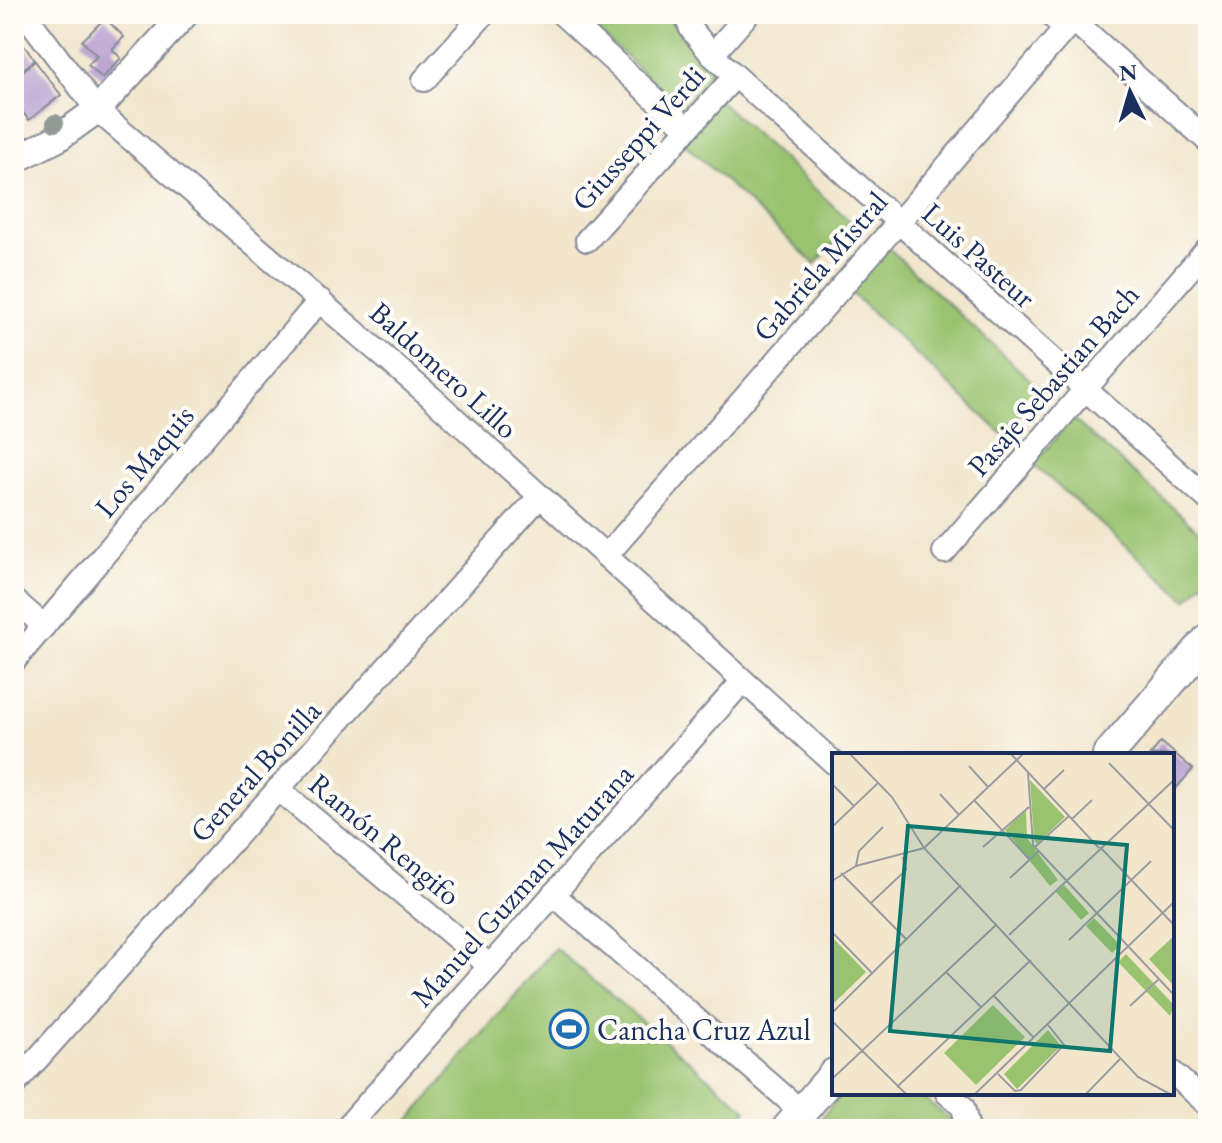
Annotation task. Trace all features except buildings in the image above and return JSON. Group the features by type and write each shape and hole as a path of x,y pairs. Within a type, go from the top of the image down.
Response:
{"main road":[{"path":"1110,753 1208,639"},
{"path":"794,1121 832,1076"}],"street":[{"name":"Baldomero Lillo","path":"25,14 97,110 320,300 832,761"},
{"path":"14,160 58,138 97,110 185,14"},
{"path":"424,80 484,14"},
{"path":"562,14 687,128"},
{"name":"Luis Pasteur","path":"685,14 691,29 712,55 1208,499"},
{"path":"712,55 748,14"},
{"path":"1066,19 1208,141"},
{"name":"Gabriela Mistral","path":"606,556 898,223 1066,19"},
{"name":"Giusseppi Verdi","path":"587,240 735,76"},
{"name":"Pasaje Sebastian Bach","path":"944,552 1208,248"},
{"name":"Los Maquis","path":"14,661 320,300"},
{"name":"General Bonilla","path":"14,1085 540,496"},
{"path":"14,600 44,626"},
{"name":"Manuel Guzman Maturana","path":"345,1129 743,681"},
{"name":"Ramón Rengifo","path":"278,789 490,966"},
{"path":"553,894 794,1121"},
{"path":"1174,1074 1208,1105"},
{"path":"949,1095 963,1107 968,1129"}],"green space":[{"path":"579,14 665,14 720,80 688,114"},
{"path":"713,95 853,224 815,264 675,135"},
{"path":"888,248 1042,391 1002,434 848,290"},
{"path":"1073,419 1208,539 1208,577 1187,600 1033,464"},
{"name":"Cancha Cruz Azul","path":"555,948 747,1110 730,1129 402,1129"},
{"path":"840,1095 919,1095 952,1120 952,1129 812,1129"}],"place":[{"name":"Cancha Cruz Azul","path":"569,1029"}]}
